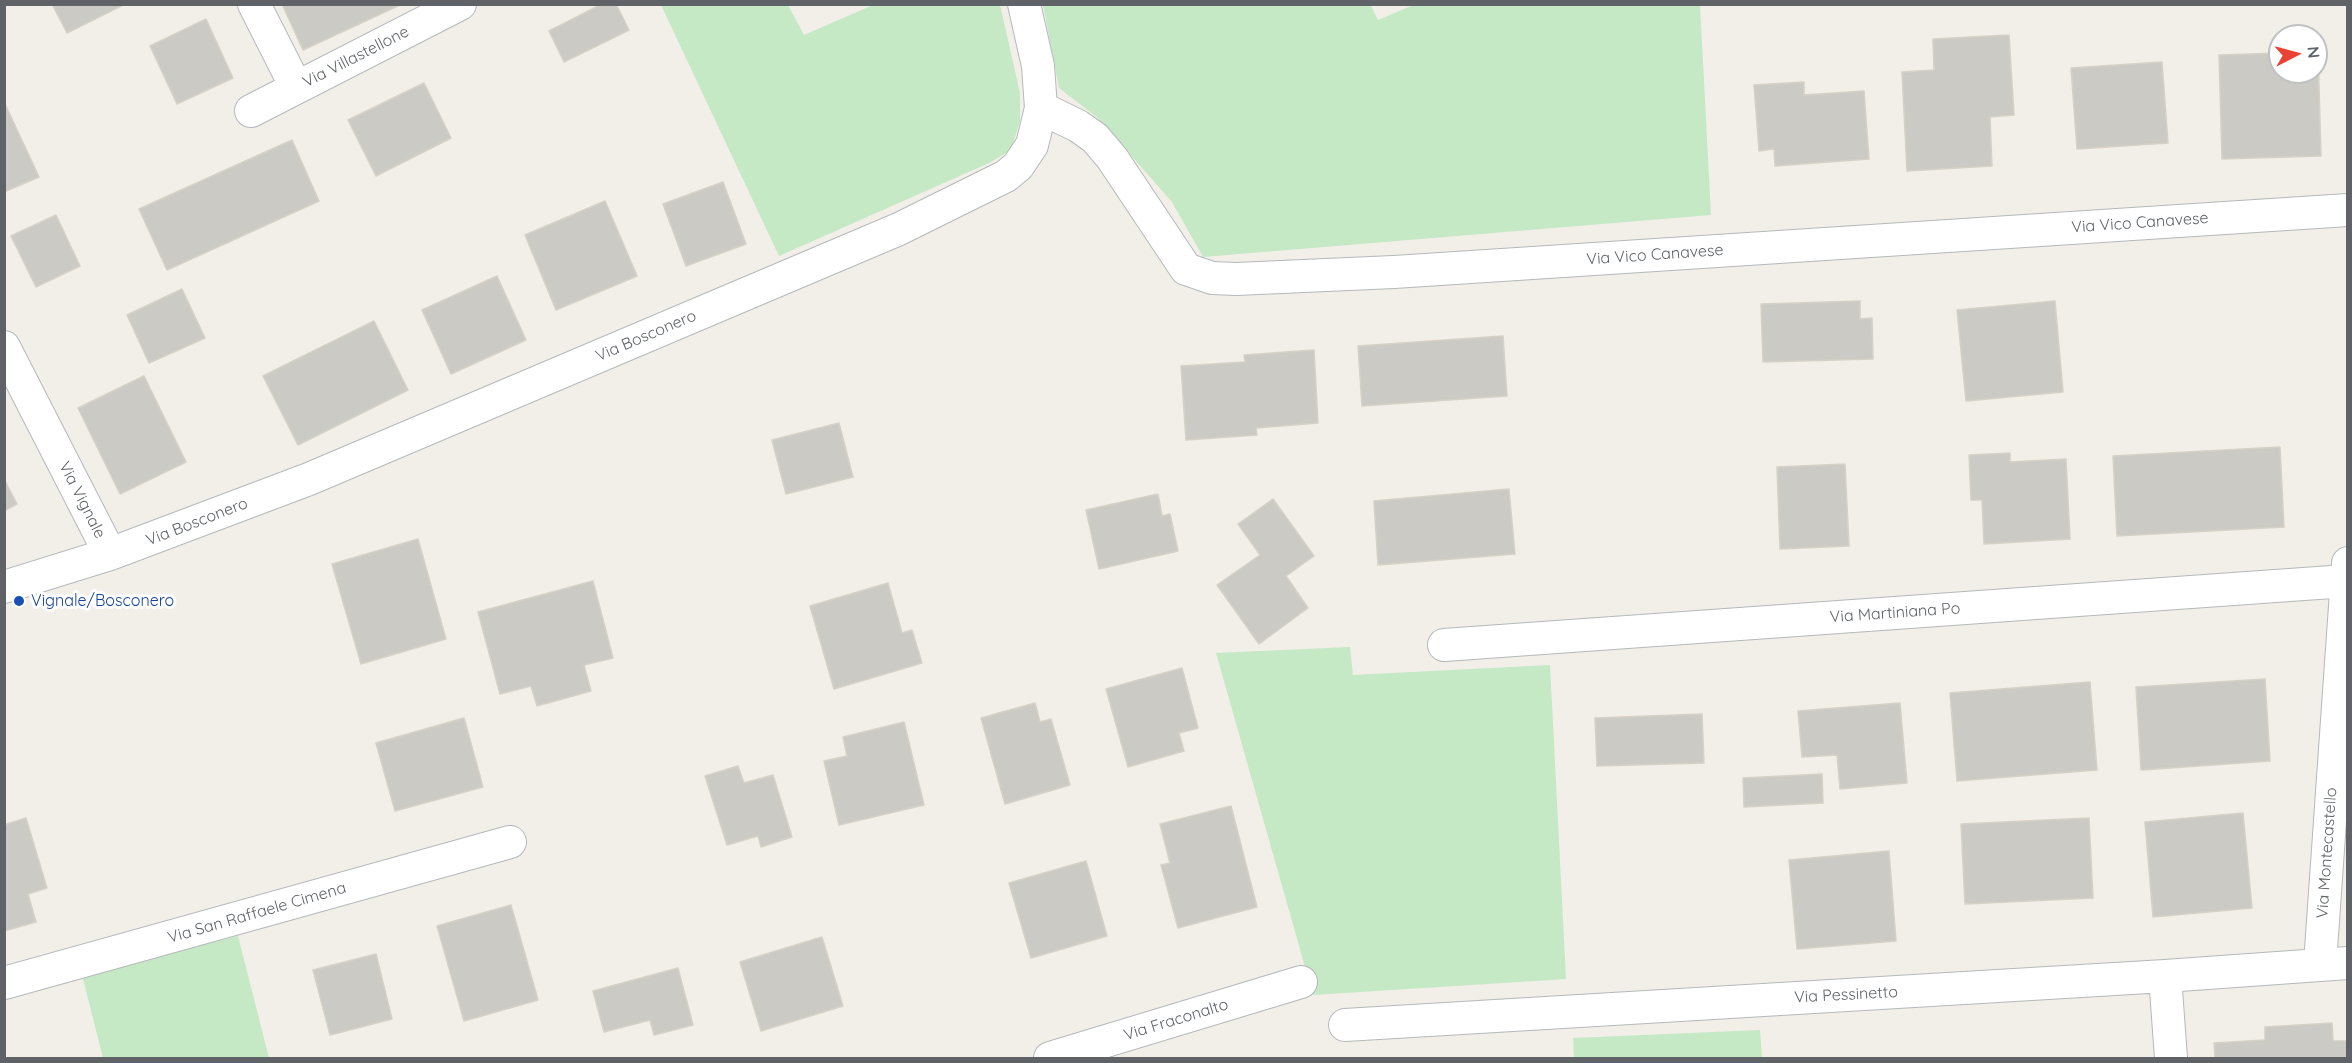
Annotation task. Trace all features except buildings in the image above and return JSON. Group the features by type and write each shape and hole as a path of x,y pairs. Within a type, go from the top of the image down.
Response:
{"street":[{"path":"255,4 296,87"},
{"name":"Via Villastellone","path":"251,111 460,4"},
{"name":"Via Bosconero","path":"110,554 309,479 909,224 993,184 1018,166 1032,145 1041,108 1038,66 1024,4"},
{"name":"Via Vico Canavese","path":"1041,108 1078,126 1095,138 1112,158 1186,268 1212,278 1394,272 2348,210"},
{"name":"Via Vignale","path":"4,347 110,554 4,587"},
{"name":"Via Martiniana Po","path":"1444,645 2347,572"},
{"name":"Via Montecastello","path":"2334,964 2347,572"},
{"name":"Via San Raffaele Cimena","path":"4,983 510,842"},
{"name":"Via Pessinetto","path":"1345,1025 2334,964"},
{"path":"2165,976 2171,1059"},
{"name":"Via Fraconalto","path":"1050,1059 1301,982"}],"green space":[{"path":"1370,4 1378,20 1416,4 1700,5 1711,215 1203,257 1172,202 1098,118 1059,88 1043,5"},
{"path":"661,5 788,5 804,35 873,5 1000,5 1020,93 1020,121 1011,150 989,163 779,256"},
{"path":"1350,647 1353,675 1550,665 1566,979 1313,995 1216,653"},
{"path":"238,936 269,1058 103,1058 82,975"},
{"path":"1760,1030 1762,1058 1574,1058 1573,1038"}],"place":[{"name":"Vignale/Bosconero","path":"19,601"}]}
